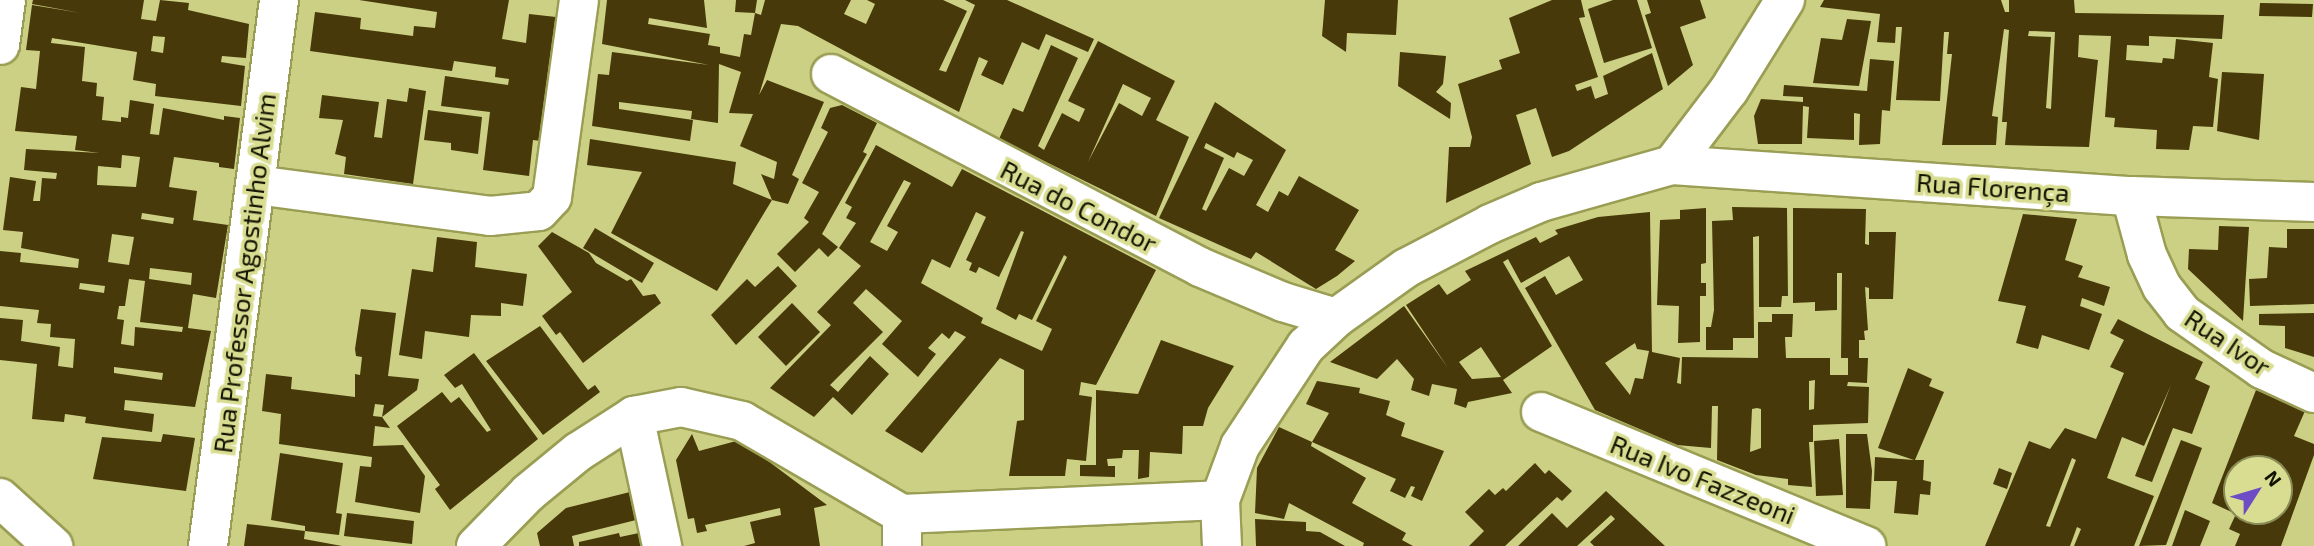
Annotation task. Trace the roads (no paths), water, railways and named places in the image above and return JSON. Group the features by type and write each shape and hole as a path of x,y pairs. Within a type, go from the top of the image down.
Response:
{"street":[{"path":"0,45 6,0"},
{"name":"Rua Professor Agostinho Alvim","path":"208,546 279,0"},
{"path":"256,185 490,216 539,211 552,197 579,0"},
{"path":"1672,165 1757,49 1785,0"},
{"name":"Rua do Condor","path":"831,74 1200,267 1283,302 1336,318"},
{"name":"Rua Florença","path":"1220,500 1240,446 1267,400 1306,346 1336,318 1406,268 1490,224 1541,202 1672,165 2131,196 2314,202"},
{"name":"Rua Ivor","path":"2131,196 2147,255 2161,287 2182,313 2262,369 2314,393"},
{"path":"476,546 528,493 579,452 634,416 681,407 742,421 902,530 1220,500 1222,546"},
{"name":"Rua Ivo Fazzeoni","path":"1541,412 1866,546"},
{"path":"634,416 662,546"},
{"path":"0,498 53,546"}]}
